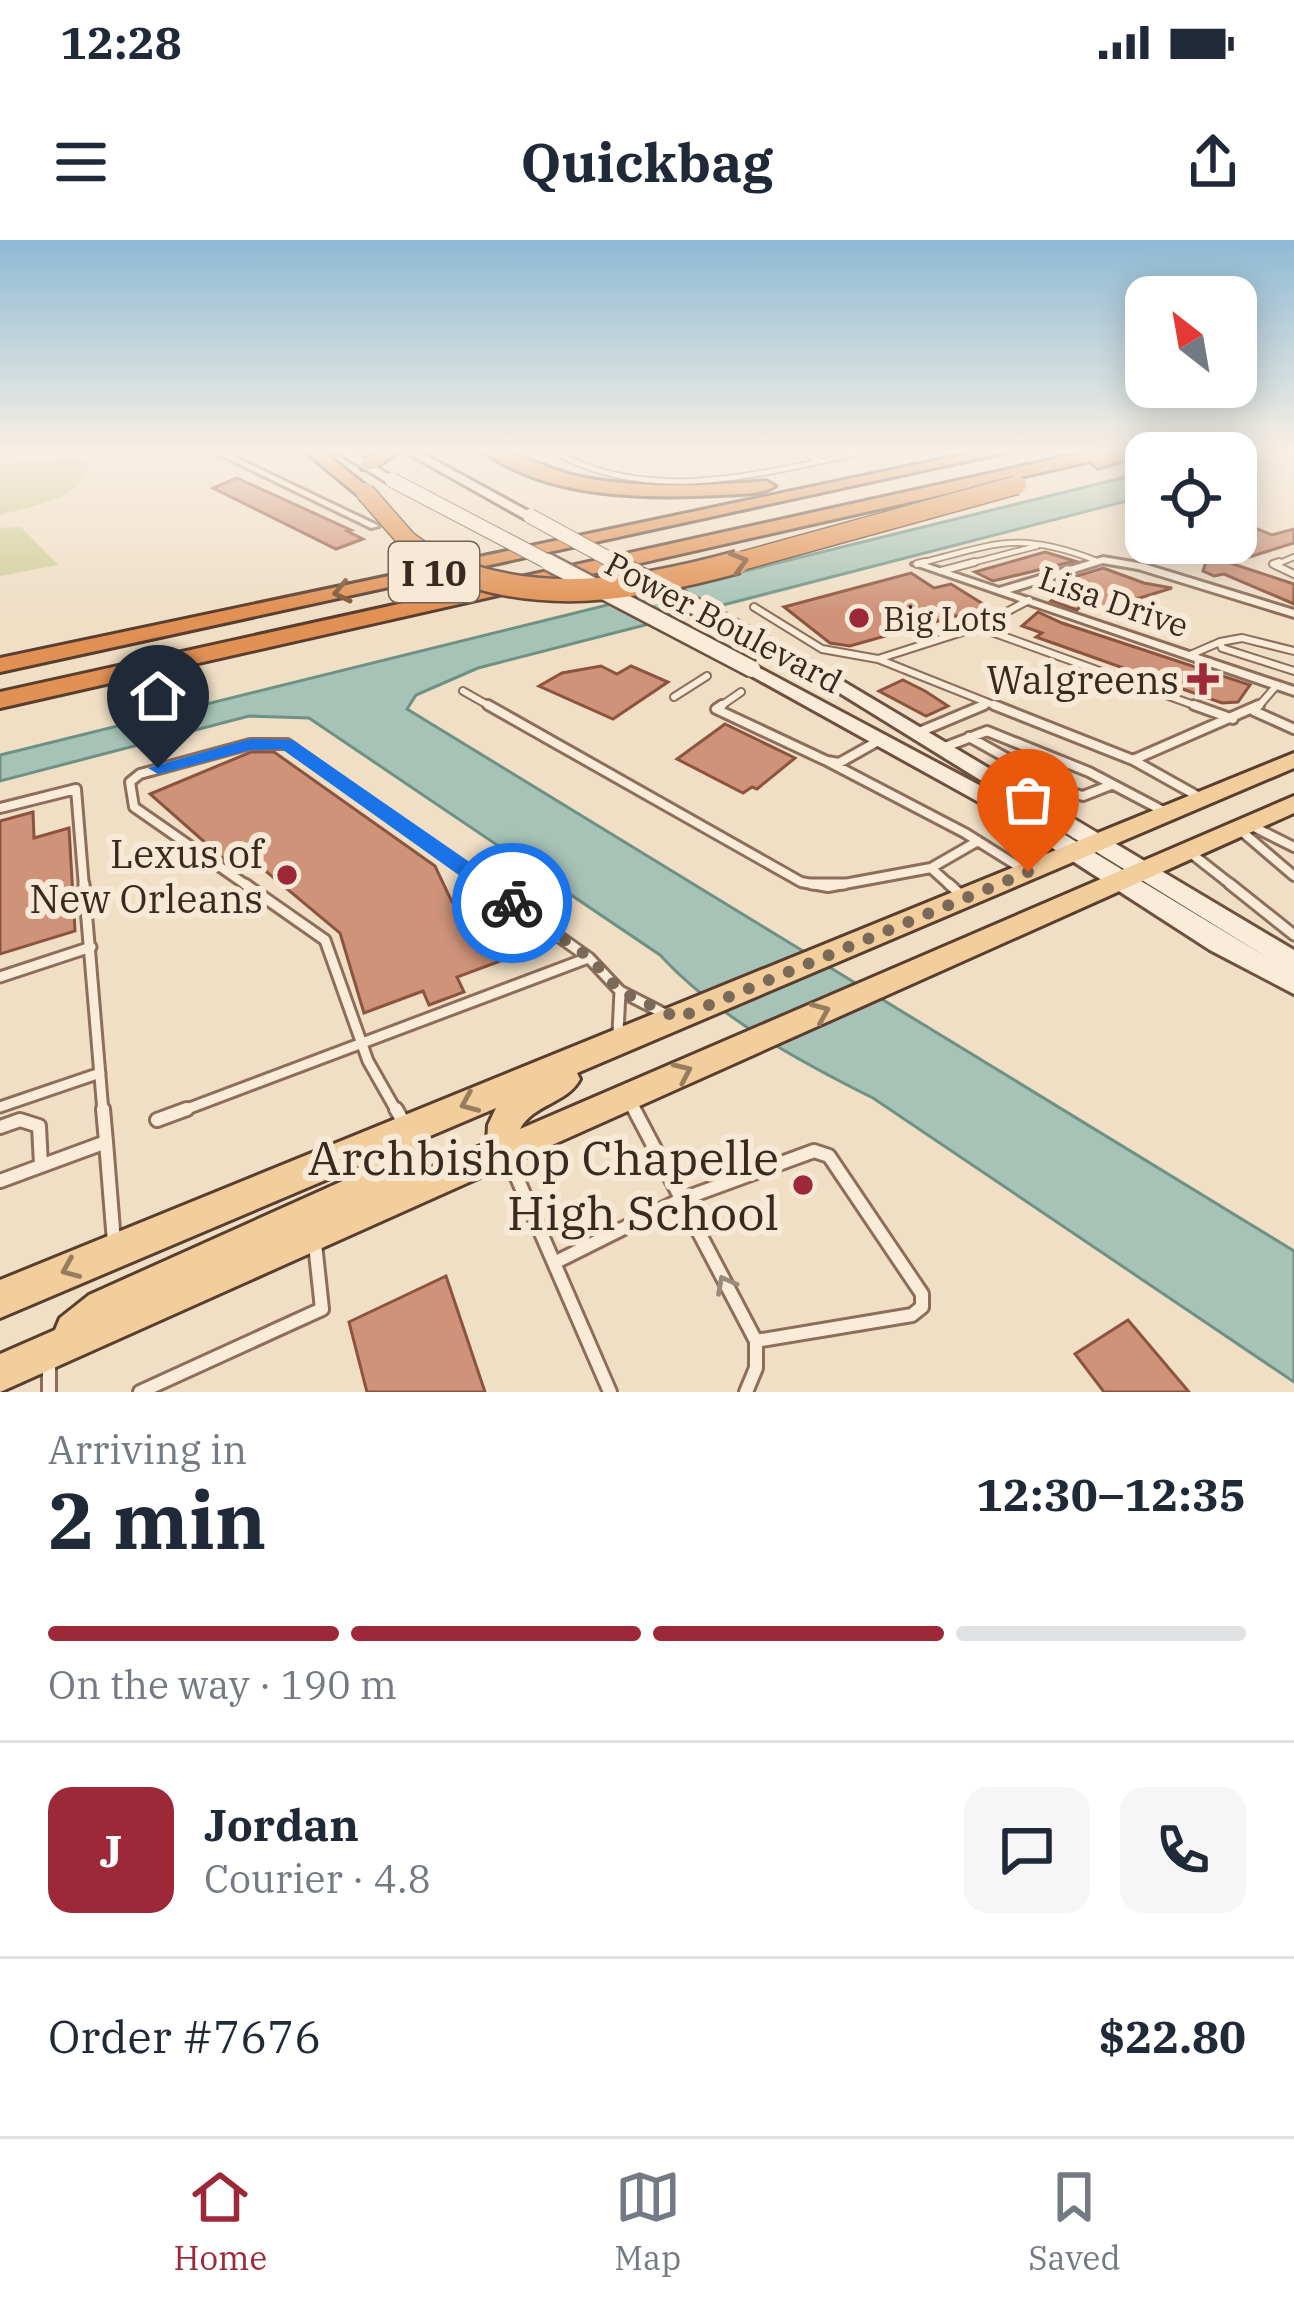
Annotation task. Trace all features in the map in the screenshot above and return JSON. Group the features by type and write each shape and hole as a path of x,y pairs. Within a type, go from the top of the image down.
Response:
{"highway":[{"path":"375,504 419,553 438,565 492,582 577,590 683,578 950,504"},
{"name":"I 10","path":"0,665 756,504"},
{"name":"I 10","path":"0,700 877,504"}],"main road":[{"name":"Power Boulevard","path":"437,504 1089,846"},
{"name":"Power Boulevard","path":"506,504 813,671 1089,846"},
{"path":"808,699 840,704 899,732 915,733"},
{"path":"0,1299 1294,760"},
{"path":"0,1375 1273,812"},
{"path":"1089,846 1238,954 1294,983"},
{"path":"1133,874 1294,962"},
{"path":"506,1152 500,1132 503,1119 616,1045"},
{"path":"49,1353 103,1309 377,1184 401,1161 408,1130"}],"street":[{"path":"327,504 374,526"},
{"path":"1001,591 1112,561 1294,614"},
{"name":"Lisa Drive","path":"917,564 1294,691"}],"lane":[{"path":"917,564 1014,538 1063,548 1097,562"},
{"path":"941,572 1038,545"},
{"path":"1294,557 1273,564 1294,574"},
{"path":"878,659 979,627 1029,601"},
{"path":"754,607 822,650 878,659 1133,760 1202,799"},
{"path":"979,627 1233,718"},
{"path":"1190,655 1228,637 1294,651"},
{"path":"1220,642 1222,648 1294,671"},
{"path":"674,697 707,676"},
{"path":"1133,760 1254,711 1277,685"},
{"path":"463,691 801,882 828,886 931,868 978,841"},
{"path":"741,692 716,709 827,761 1028,872"},
{"path":"915,733 987,704"},
{"path":"1254,711 1294,729"},
{"path":"941,749 987,731 1168,813"},
{"path":"968,736 1068,792 1083,796 1112,784"},
{"path":"827,761 839,763 881,739"},
{"path":"408,1130 362,1043 326,940 134,807 130,782 158,768 250,744 286,744 590,958 620,991 686,1015"},
{"path":"0,808 76,789 115,1251"},
{"path":"1273,812 1294,847"},
{"path":"1273,812 1294,876"},
{"path":"1188,850 1294,935"},
{"path":"931,868 965,898"},
{"path":"0,977 91,947"},
{"path":"157,1120 590,958"},
{"path":"616,1045 620,991"},
{"path":"0,1107 100,1073"},
{"path":"628,1097 756,1341 756,1368 746,1392"},
{"path":"0,1127 20,1120 39,1126 41,1166"},
{"path":"0,1181 106,1142"},
{"path":"554,1264 680,1200 814,1150 829,1156 922,1294 922,1306 912,1315 756,1341"},
{"path":"506,1152 610,1392"},
{"path":"140,1392 322,1309 314,1236"},
{"path":"49,1353 49,1392"}],"shaded area":[{"path":"0,504 43,504 42,504 0,515"},
{"path":"1017,504 1116,504 478,668 416,695 407,709 1294,1251 1294,1382 873,1098 732,1017 660,955 309,718 249,716 0,781 0,755"},
{"path":"21,527 58,565 0,576 0,528"}],"building":[{"path":"245,504 293,504 363,539 336,549"},
{"path":"1257,529 1272,535 1294,529 1294,543 1257,555"},
{"path":"1045,552 1075,561 993,581 975,572"},
{"path":"1205,564 1233,564 1294,584 1294,604 1224,574 1203,571"},
{"path":"1103,568 1172,588 1130,601 1146,610 1120,618 1088,599 1077,610 1051,601 1074,582 1041,587"},
{"path":"911,573 934,588 951,584 988,607 850,646 830,643 784,607"},
{"path":"1038,612 1250,685 1238,702 1222,703 1036,637 1042,633 1022,626"},
{"path":"601,666 617,674 631,666 668,682 613,719 539,686 562,673"},
{"path":"903,680 948,706 926,716 879,691"},
{"path":"725,724 795,758 757,789 743,793 677,759"},
{"path":"251,752 274,752 435,866 452,902 473,895 506,959 457,977 464,992 429,1005 423,991 364,1013 340,933 255,862 240,871 150,794"},
{"path":"33,812 34,838 69,828 75,931 0,954 0,821"},
{"path":"446,1276 485,1392 367,1392 349,1322"},
{"path":"1128,1320 1189,1392 1104,1392 1075,1354"}],"way so far":[{"path":"512,903 590,958 620,991 651,1010 678,1018 1028,872"}],"place":[{"name":"Big Lots","path":"859,618"},
{"name":"Walgreens","path":"1203,679"},
{"name":"Lexus of New Orleans","path":"287,875"},
{"name":"Archbishop Chapelle High School","path":"803,1185"}],"route":[{"path":"158,768 250,744 286,744 512,903"}]}
